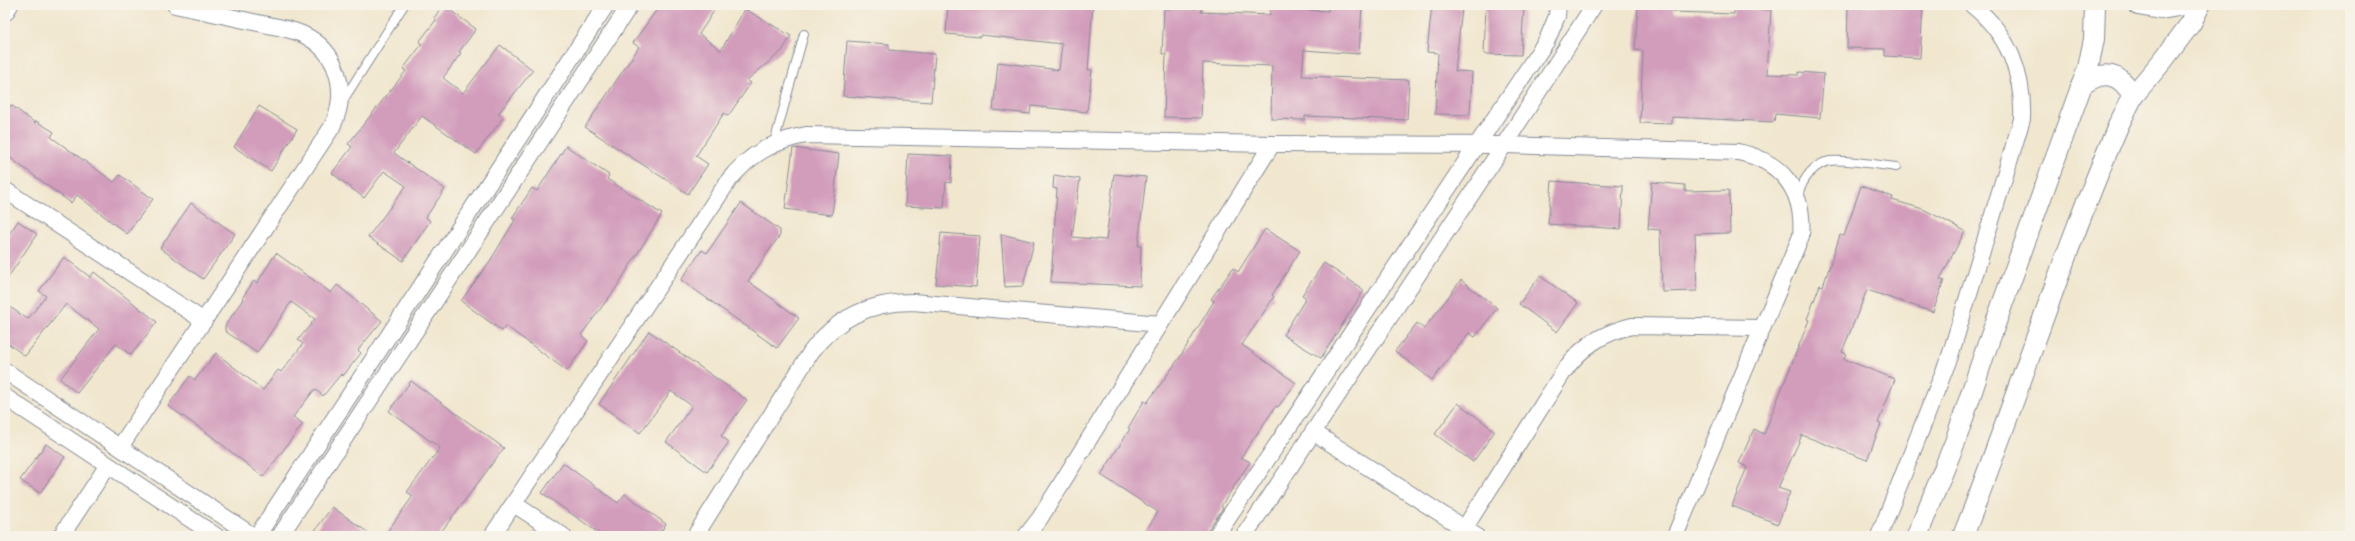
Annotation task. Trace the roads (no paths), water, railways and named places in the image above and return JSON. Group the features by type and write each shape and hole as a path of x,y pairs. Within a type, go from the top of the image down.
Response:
{"street":[{"path":"5,13 10,5"},
{"path":"120,447 332,127 340,106 341,89 338,73 328,54 311,39 292,30 175,5"},
{"path":"257,536 606,5"},
{"path":"280,536 630,5"},
{"path":"1216,536 1479,145 1547,40 1557,16 1558,5"},
{"path":"1244,536 1504,145 1594,5"},
{"path":"1879,536 1950,356 2022,119 2021,84 2010,51 1991,22 1972,5"},
{"path":"1917,536 1955,442 2081,86 2094,40 2096,5"},
{"path":"2138,5 2161,8 2184,5"},
{"path":"1963,536 1994,456 2025,366 2109,146 2133,96 2164,59 2191,23 2200,5"},
{"path":"2081,86 2091,78 2104,75 2116,77 2127,85 2133,96"},
{"path":"492,536 729,180 751,157 774,143 811,135 1272,144 1504,145 1738,152 1763,159 1774,166 1792,186 1797,198 1802,223 1801,236 1675,536"},
{"path":"1026,536 1040,518 1272,144"},
{"path":"5,190 204,320"},
{"path":"695,536 812,352 828,332 851,315 881,304 913,302 1160,324"},
{"path":"1372,302 1391,314"},
{"path":"1313,432 1470,532 1564,371 1581,351 1592,342 1618,330 1632,326 1762,328"},
{"path":"5,371 253,536"},
{"path":"5,397 216,536"},
{"path":"61,536 108,465"},
{"path":"514,504 563,536"}],"lane":[{"path":"340,106 404,5"},
{"path":"774,143 804,34"},
{"path":"1797,198 1805,178 1812,171 1830,161 1896,167"}]}
